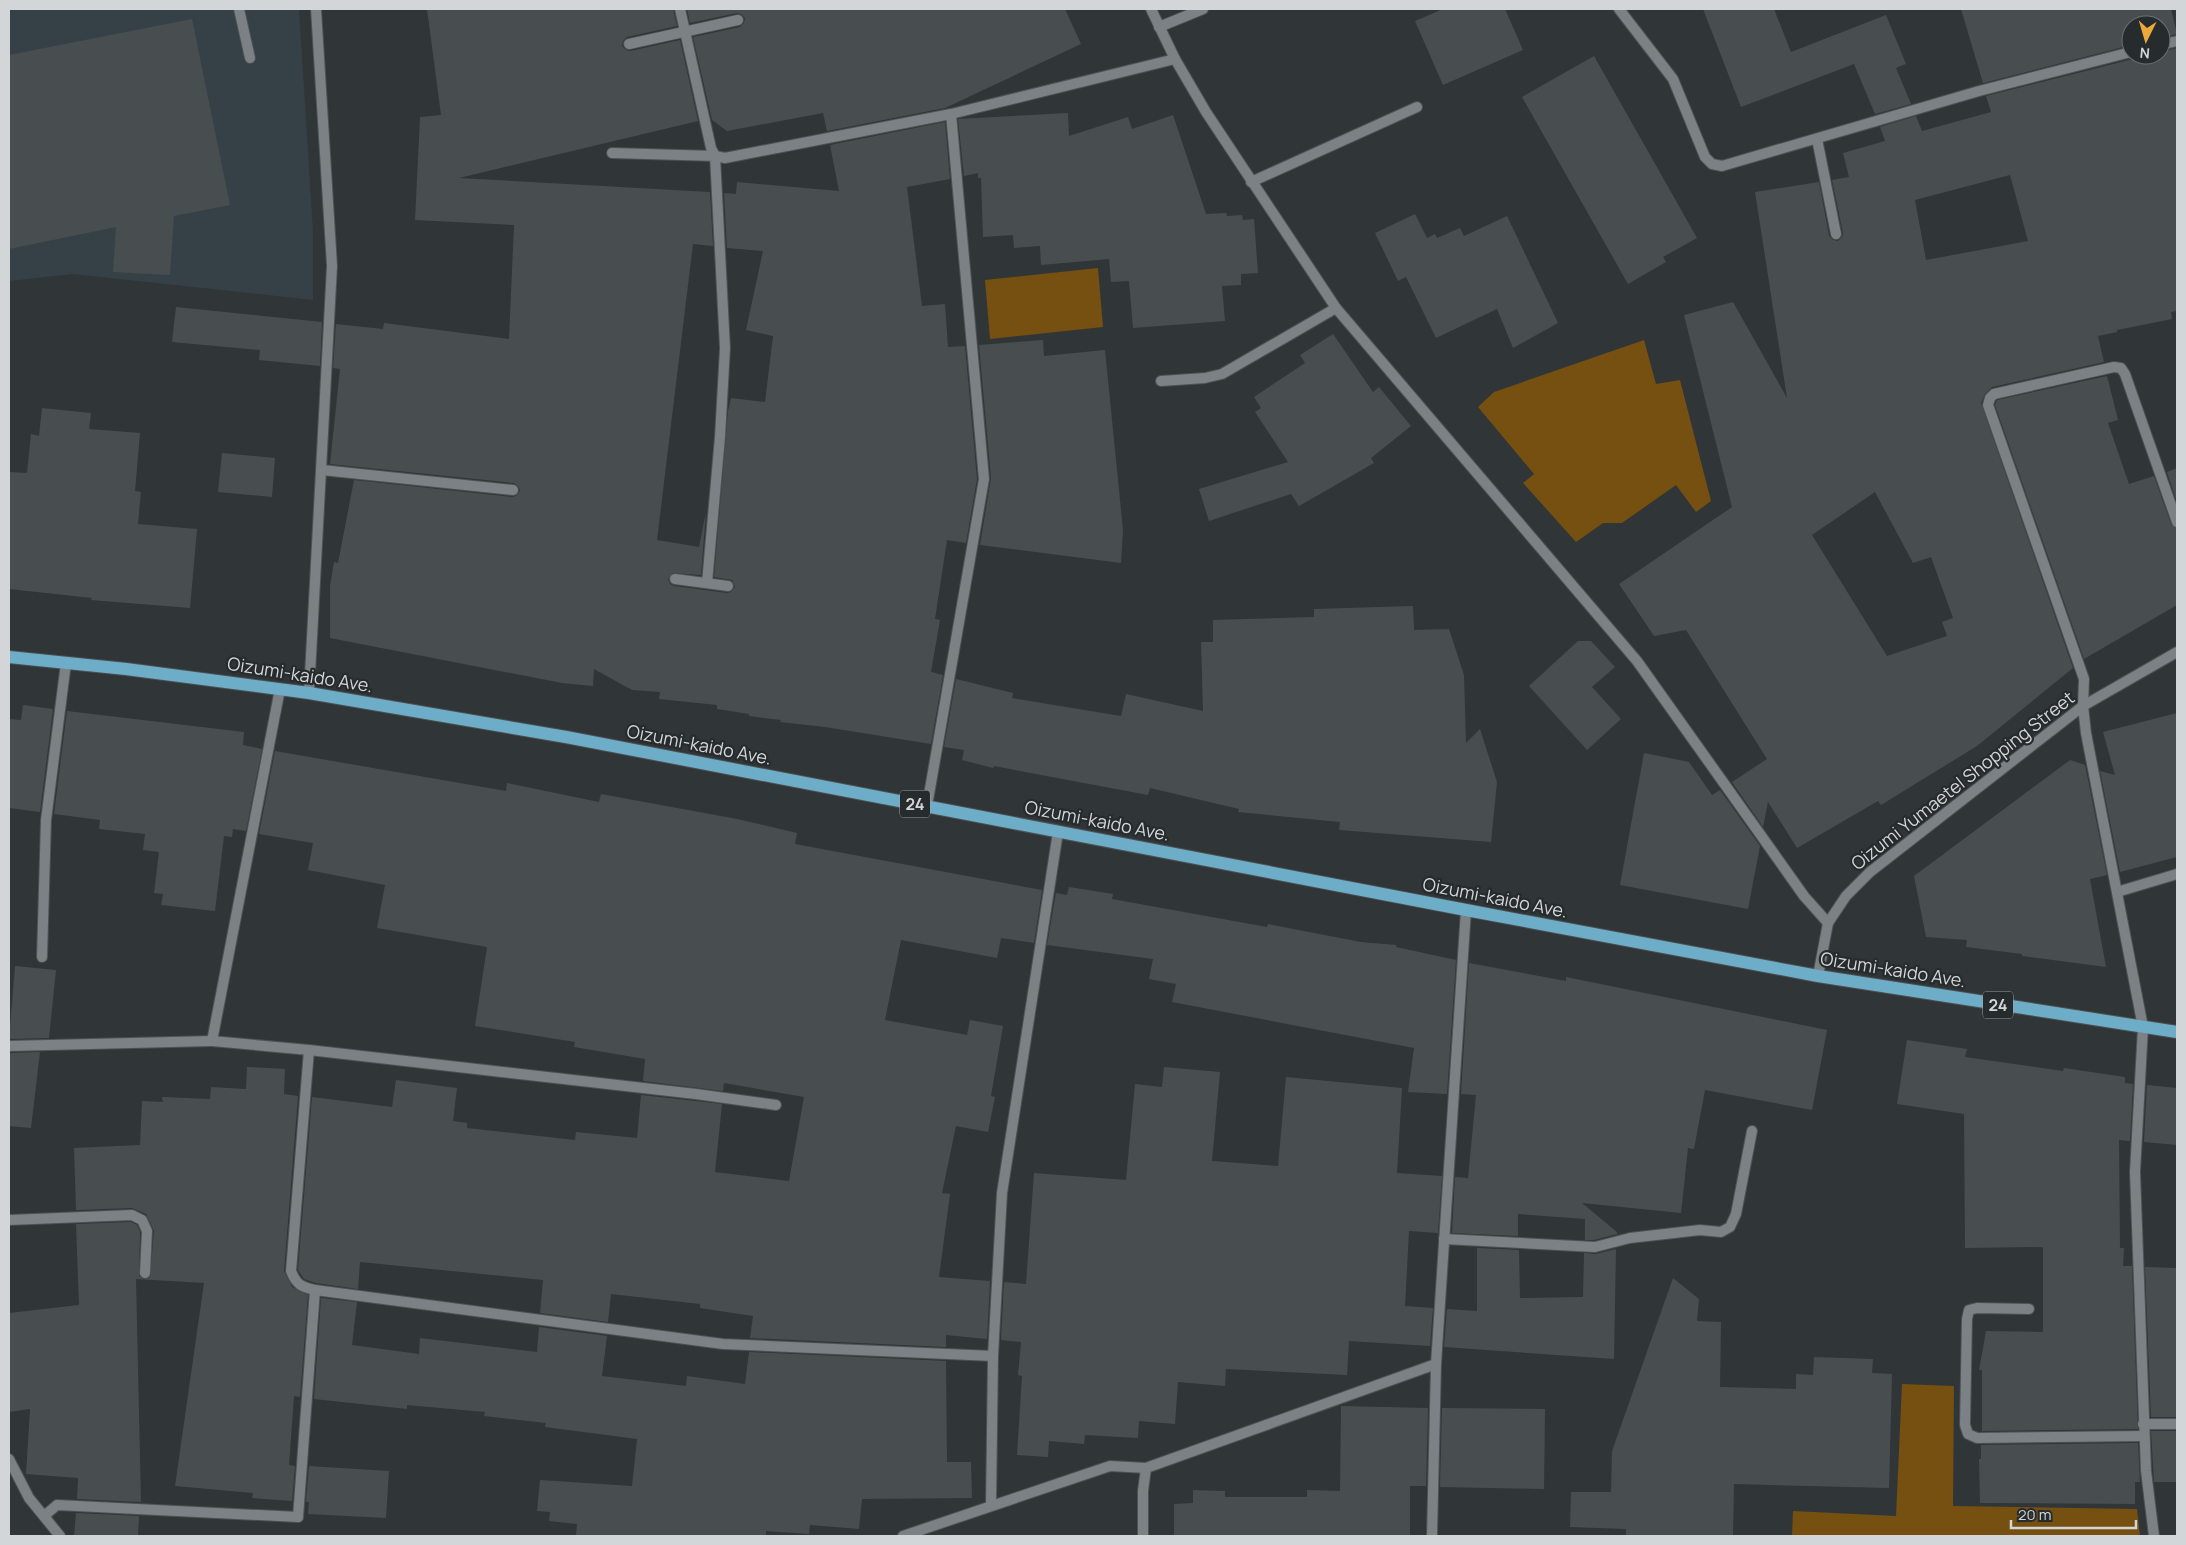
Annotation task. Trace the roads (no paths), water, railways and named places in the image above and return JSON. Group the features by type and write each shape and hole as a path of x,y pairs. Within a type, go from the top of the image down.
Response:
{"main road":[{"name":"Oizumi-kaido Ave.","path":"9,657 310,693 566,737 1818,976 2177,1032"}],"street":[{"path":"239,9 250,58"},
{"path":"310,693 332,260 316,9"},
{"path":"680,9 711,148 715,156 725,348 720,437 707,583"},
{"path":"1151,9 1175,59 1251,182 1336,308 1636,661 1804,896 1828,923"},
{"path":"1159,27 1203,9"},
{"path":"1619,9 1673,79 1705,156 1712,164 1722,166 1979,91 2121,55"},
{"path":"629,44 738,20"},
{"path":"612,154 715,156 725,158 951,114 1175,59"},
{"path":"1251,182 1417,107"},
{"path":"927,806 984,479 951,114"},
{"path":"1817,139 1836,234"},
{"path":"1161,381 1205,378 1222,374 1336,308"},
{"path":"2154,1536 2144,1436 2135,1172 2143,1027 2086,733 2083,706 2084,679 1988,405 1990,398 1994,394 2114,367 2121,368 2125,374 2177,522"},
{"path":"322,470 513,490"},
{"path":"676,579 728,586"},
{"name":"Oizumi Yumaetel Shopping Street","path":"1818,976 1828,923 1846,896 1870,872 2083,706 2177,652"},
{"path":"42,957 46,820 66,663"},
{"path":"212,1040 280,689"},
{"path":"991,1505 993,1356 1002,1193 1058,832"},
{"path":"2117,892 2177,874"},
{"path":"1432,1536 1436,1364 1466,910"},
{"path":"9,1046 212,1040 696,1094 776,1105"},
{"path":"309,1050 291,1271 295,1282 303,1288 722,1344 993,1356"},
{"path":"1444,1239 1596,1247 1630,1238 1691,1231 1721,1232 1730,1227 1736,1214 1752,1132"},
{"path":"9,1220 132,1215 142,1220 147,1231 145,1272"},
{"path":"44,1516 57,1505 298,1517 314,1290"},
{"path":"2029,1309 1977,1308 1969,1310 1967,1319 1965,1426 1968,1434 1977,1438 2144,1436"},
{"path":"903,1536 1110,1466 1146,1468 1436,1364"},
{"path":"2144,1424 2177,1424"},
{"path":"9,1459 29,1498 60,1536"},
{"path":"1143,1536 1143,1491 1146,1468"}]}
